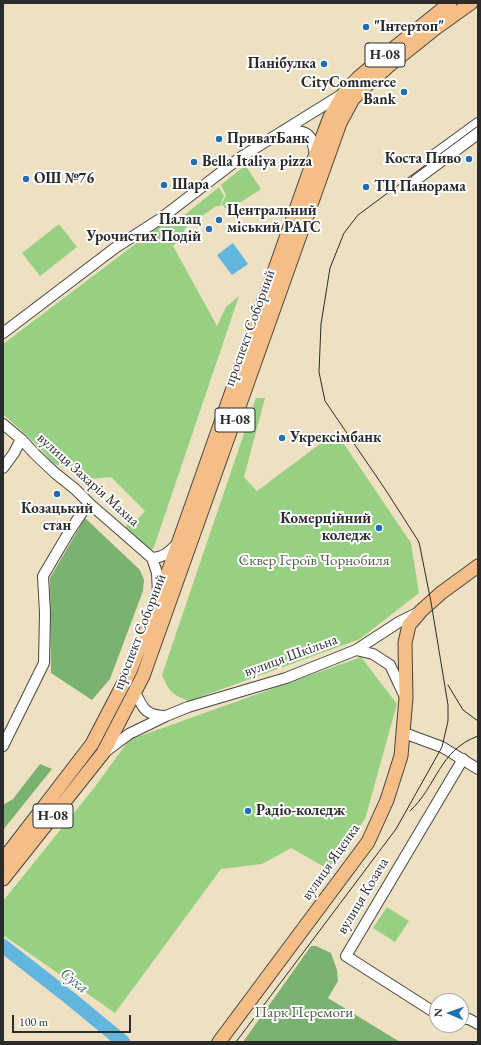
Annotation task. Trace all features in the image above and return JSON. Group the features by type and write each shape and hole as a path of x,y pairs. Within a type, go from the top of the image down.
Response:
{"main road":[{"name":"проспект Соборний","path":"3,860 92,744 130,671 158,598 315,156 330,118 344,93 358,78 450,3"},
{"name":"проспект Соборний","path":"103,753 143,676 340,123 353,98 365,87 425,37 471,3"},
{"name":"вулиця Яценка","path":"219,1042 368,842 387,800 401,756 406,698 405,643 409,625 421,610 441,593 478,566"},
{"name":"Н-08","path":"3,879 103,753"}],"street":[{"name":"проспект Соборний","path":"3,333 115,248 160,219 241,157 344,93"},
{"path":"416,180 436,159 478,123"},
{"path":"285,130 302,130 308,134 314,144 315,156"},
{"path":"436,159 478,134"},
{"name":"вулиця Захарія Махна","path":"3,424 21,439 50,468 75,488 90,504 152,558"},
{"path":"3,468 14,453 21,439"},
{"path":"3,746 44,663 45,614 43,576 69,532 85,508 90,504"},
{"path":"158,598 157,573 152,558 161,558 177,544"},
{"path":"356,650 399,622 421,610"},
{"name":"вулиця Шкільна","path":"103,753 129,734 188,707 286,678 356,650 373,654 390,665 406,698"},
{"path":"135,692 141,705 147,712 155,716 166,716"},
{"path":"404,734 442,747 478,769"},
{"name":"вулиця Козача","path":"429,1009 346,956 463,759"},
{"path":"469,1019 478,1024"}],"green space":[{"path":"241,159 261,189 230,209 224,208 224,205 221,206 226,195 221,185 242,168"},
{"path":"219,187 224,196 220,206 216,206 185,228 183,236 173,246 217,326 226,307 239,296 154,547 150,552 126,529 126,526 130,521 134,523 145,511 111,477 90,479 80,468 75,470 54,464 37,445 3,414 3,344 158,227 163,224 171,226"},
{"path":"59,224 77,247 40,276 22,253"},
{"name":"Сквер Героїв Чорнобиля","path":"256,398 265,398 244,477 257,491 336,432 411,543 419,593 360,639 189,701 172,692 162,675"},
{"path":"85,518 140,570 144,580 143,591 110,679 92,700 51,673 50,578"},
{"path":"361,657 397,704 365,819 328,869 291,848 262,864 221,869 115,1013 3,935 3,901 94,788 129,740"},
{"path":"40,764 52,769 3,830 3,805 13,799"},
{"path":"387,907 409,921 395,942 373,928"},
{"name":"Парк Перемоги","path":"311,946 316,946 331,953 337,970 338,981 328,998 400,1042 243,1042"}],"water":[{"path":"233,243 248,264 232,275 217,255"}],"waterway":[{"name":"Суха","path":"3,946 123,1042"}],"tram line":[{"path":"236,1042 396,829 442,747 448,721 448,705 431,602 419,542 325,401 319,372 321,324 330,268 344,233 358,215 478,126"},
{"path":"448,685 463,710 478,721"},
{"path":"410,811 427,791 446,759 465,742 478,736"}],"place":[{"name":"\"Інтертоп\"","path":"366,27"},
{"name":"Панібулка","path":"324,64"},
{"name":"CityCommerce Bank","path":"404,92"},
{"name":"ПриватБанк","path":"219,139"},
{"name":"Коста Пиво","path":"469,159"},
{"name":"Bella Italiya pizza","path":"194,162"},
{"name":"ОШ №76","path":"26,179"},
{"name":"Шара","path":"164,185"},
{"name":"ТЦ Панорама","path":"366,187"},
{"name":"Центральний міський РАГС","path":"219,220"},
{"name":"Палац Урочистих Подій","path":"209,229"},
{"name":"Укрексімбанк","path":"282,438"},
{"name":"Козацький стан","path":"57,494"},
{"name":"Комерційний коледж","path":"379,528"},
{"name":"Радіо-коледж","path":"248,811"}]}
